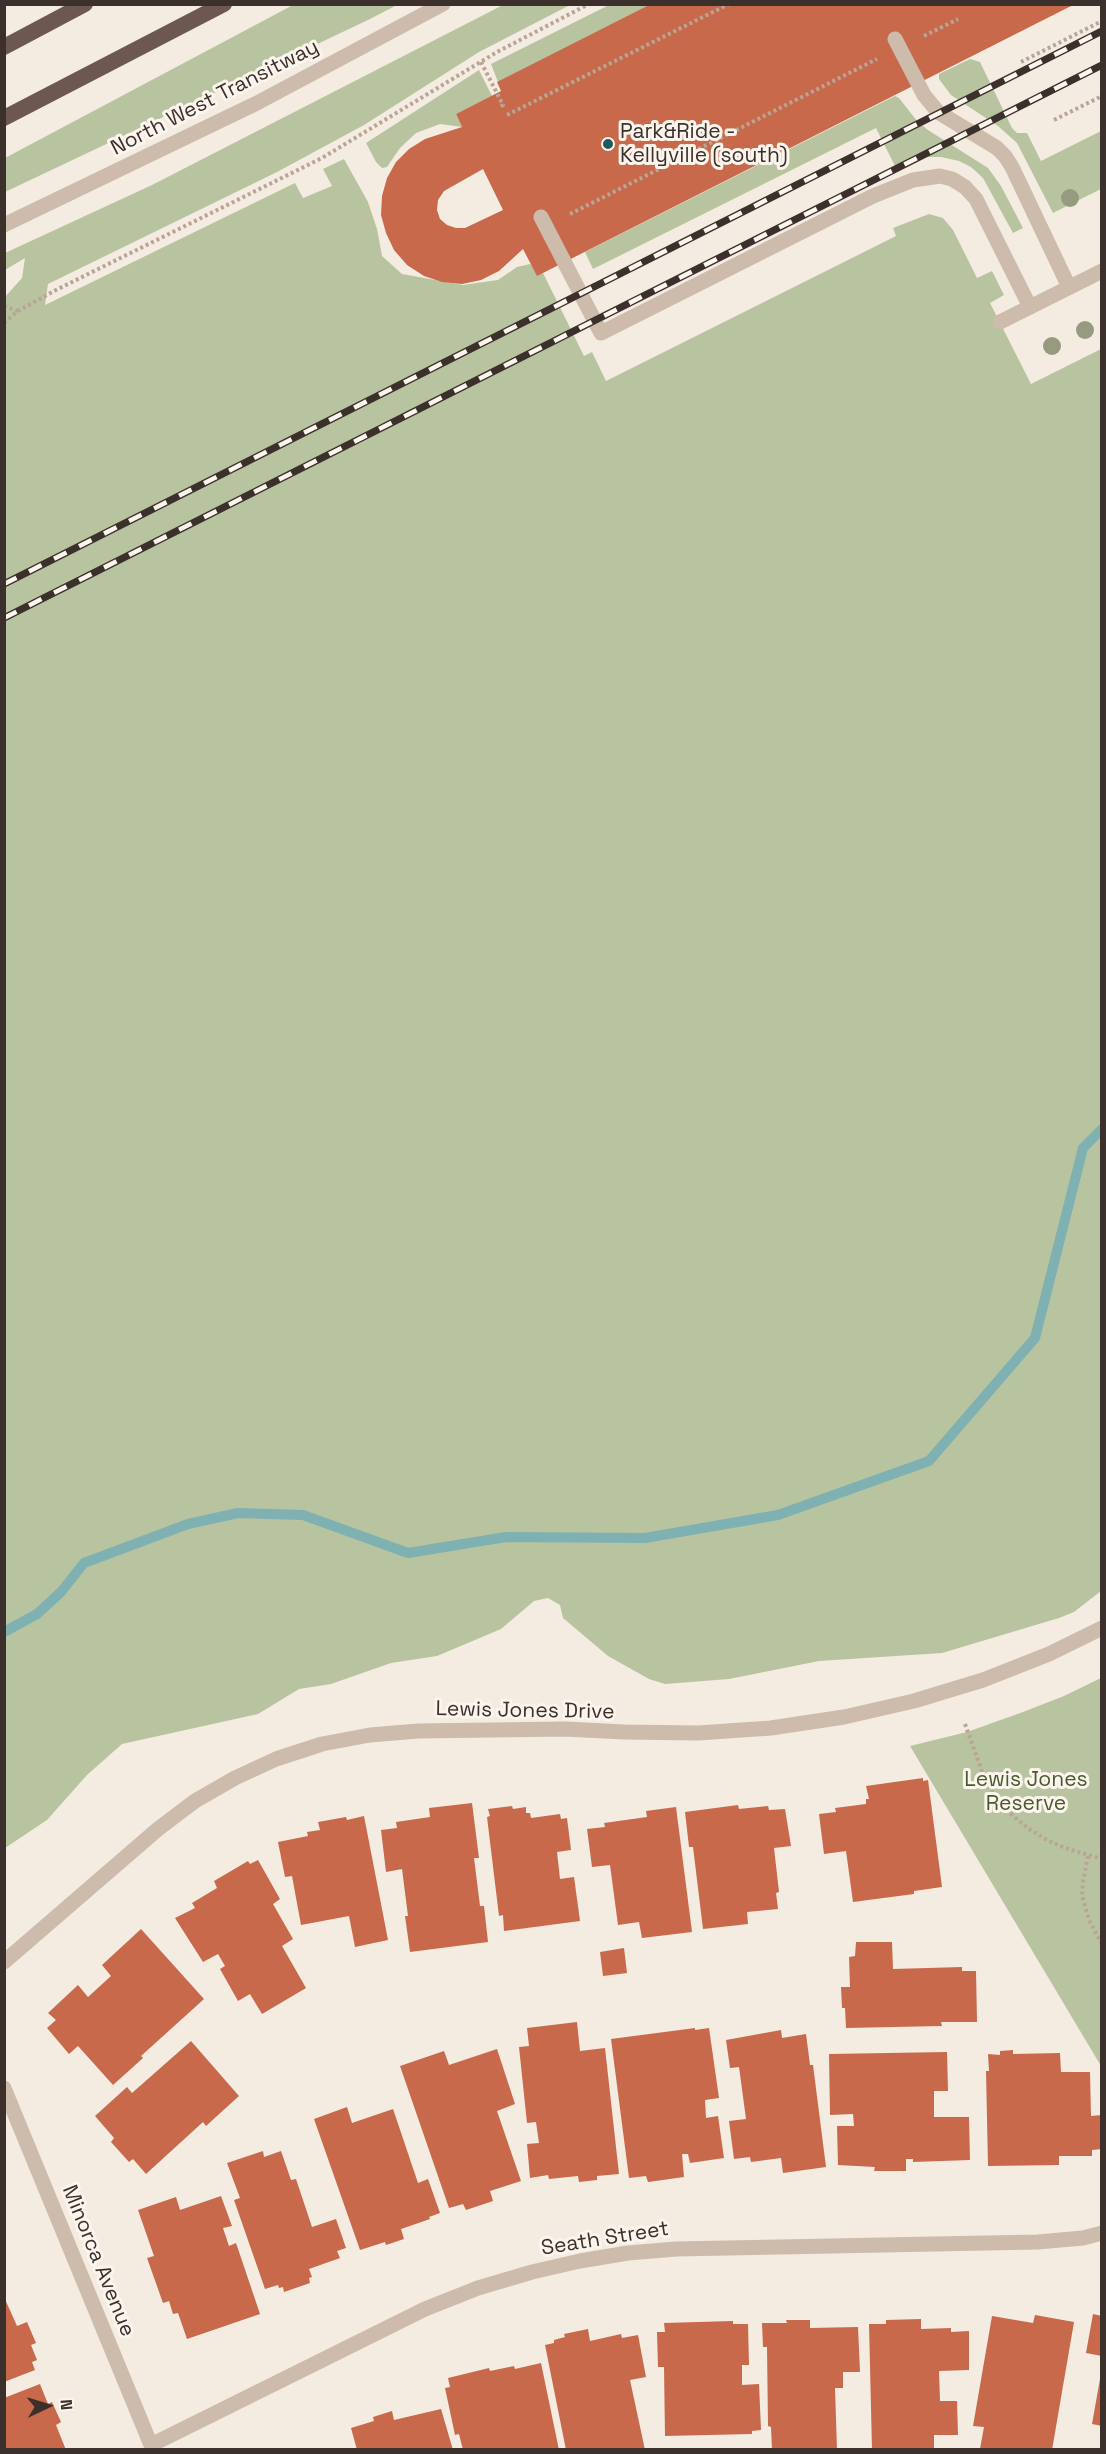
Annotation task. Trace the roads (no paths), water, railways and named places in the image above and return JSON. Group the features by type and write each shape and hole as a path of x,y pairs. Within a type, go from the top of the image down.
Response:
{"highway":[{"path":"4,47 85,4"},
{"path":"4,118 224,4"}],"street":[{"name":"North West Transitway","path":"4,225 257,103 443,4"},
{"path":"895,39 924,96 938,112 997,148 1009,161 1069,287"},
{"path":"541,217 601,333 873,196 913,180 940,176 952,179 965,187 976,199 1030,307"},
{"path":"1000,322 1101,271"},
{"name":"Lewis Jones Drive","path":"4,1962 158,1829 195,1801 235,1778 276,1759 322,1744 370,1735 418,1731 566,1729 698,1733 771,1728 844,1717 914,1701 994,1676 1049,1654 1101,1628"},
{"name":"Minorca Avenue","path":"4,2088 152,2447"},
{"name":"Seath Street","path":"152,2447 425,2309 478,2288 561,2265 628,2253 676,2248 1038,2242 1101,2234"}],"waterway":[{"path":"4,1632 37,1614 61,1592 84,1563 188,1524 238,1513 303,1515 408,1553 506,1537 645,1538 778,1515 929,1461 1035,1338 1083,1148 1102,1129"}],"railway":[{"path":"4,584 1102,31"},
{"path":"4,618 1102,65"}],"place":[{"name":"Park&Ride - Kellyville (south)","path":"608,144"}],"park label":[{"name":"Lewis Jones Reserve","path":"1026,1792"}]}
